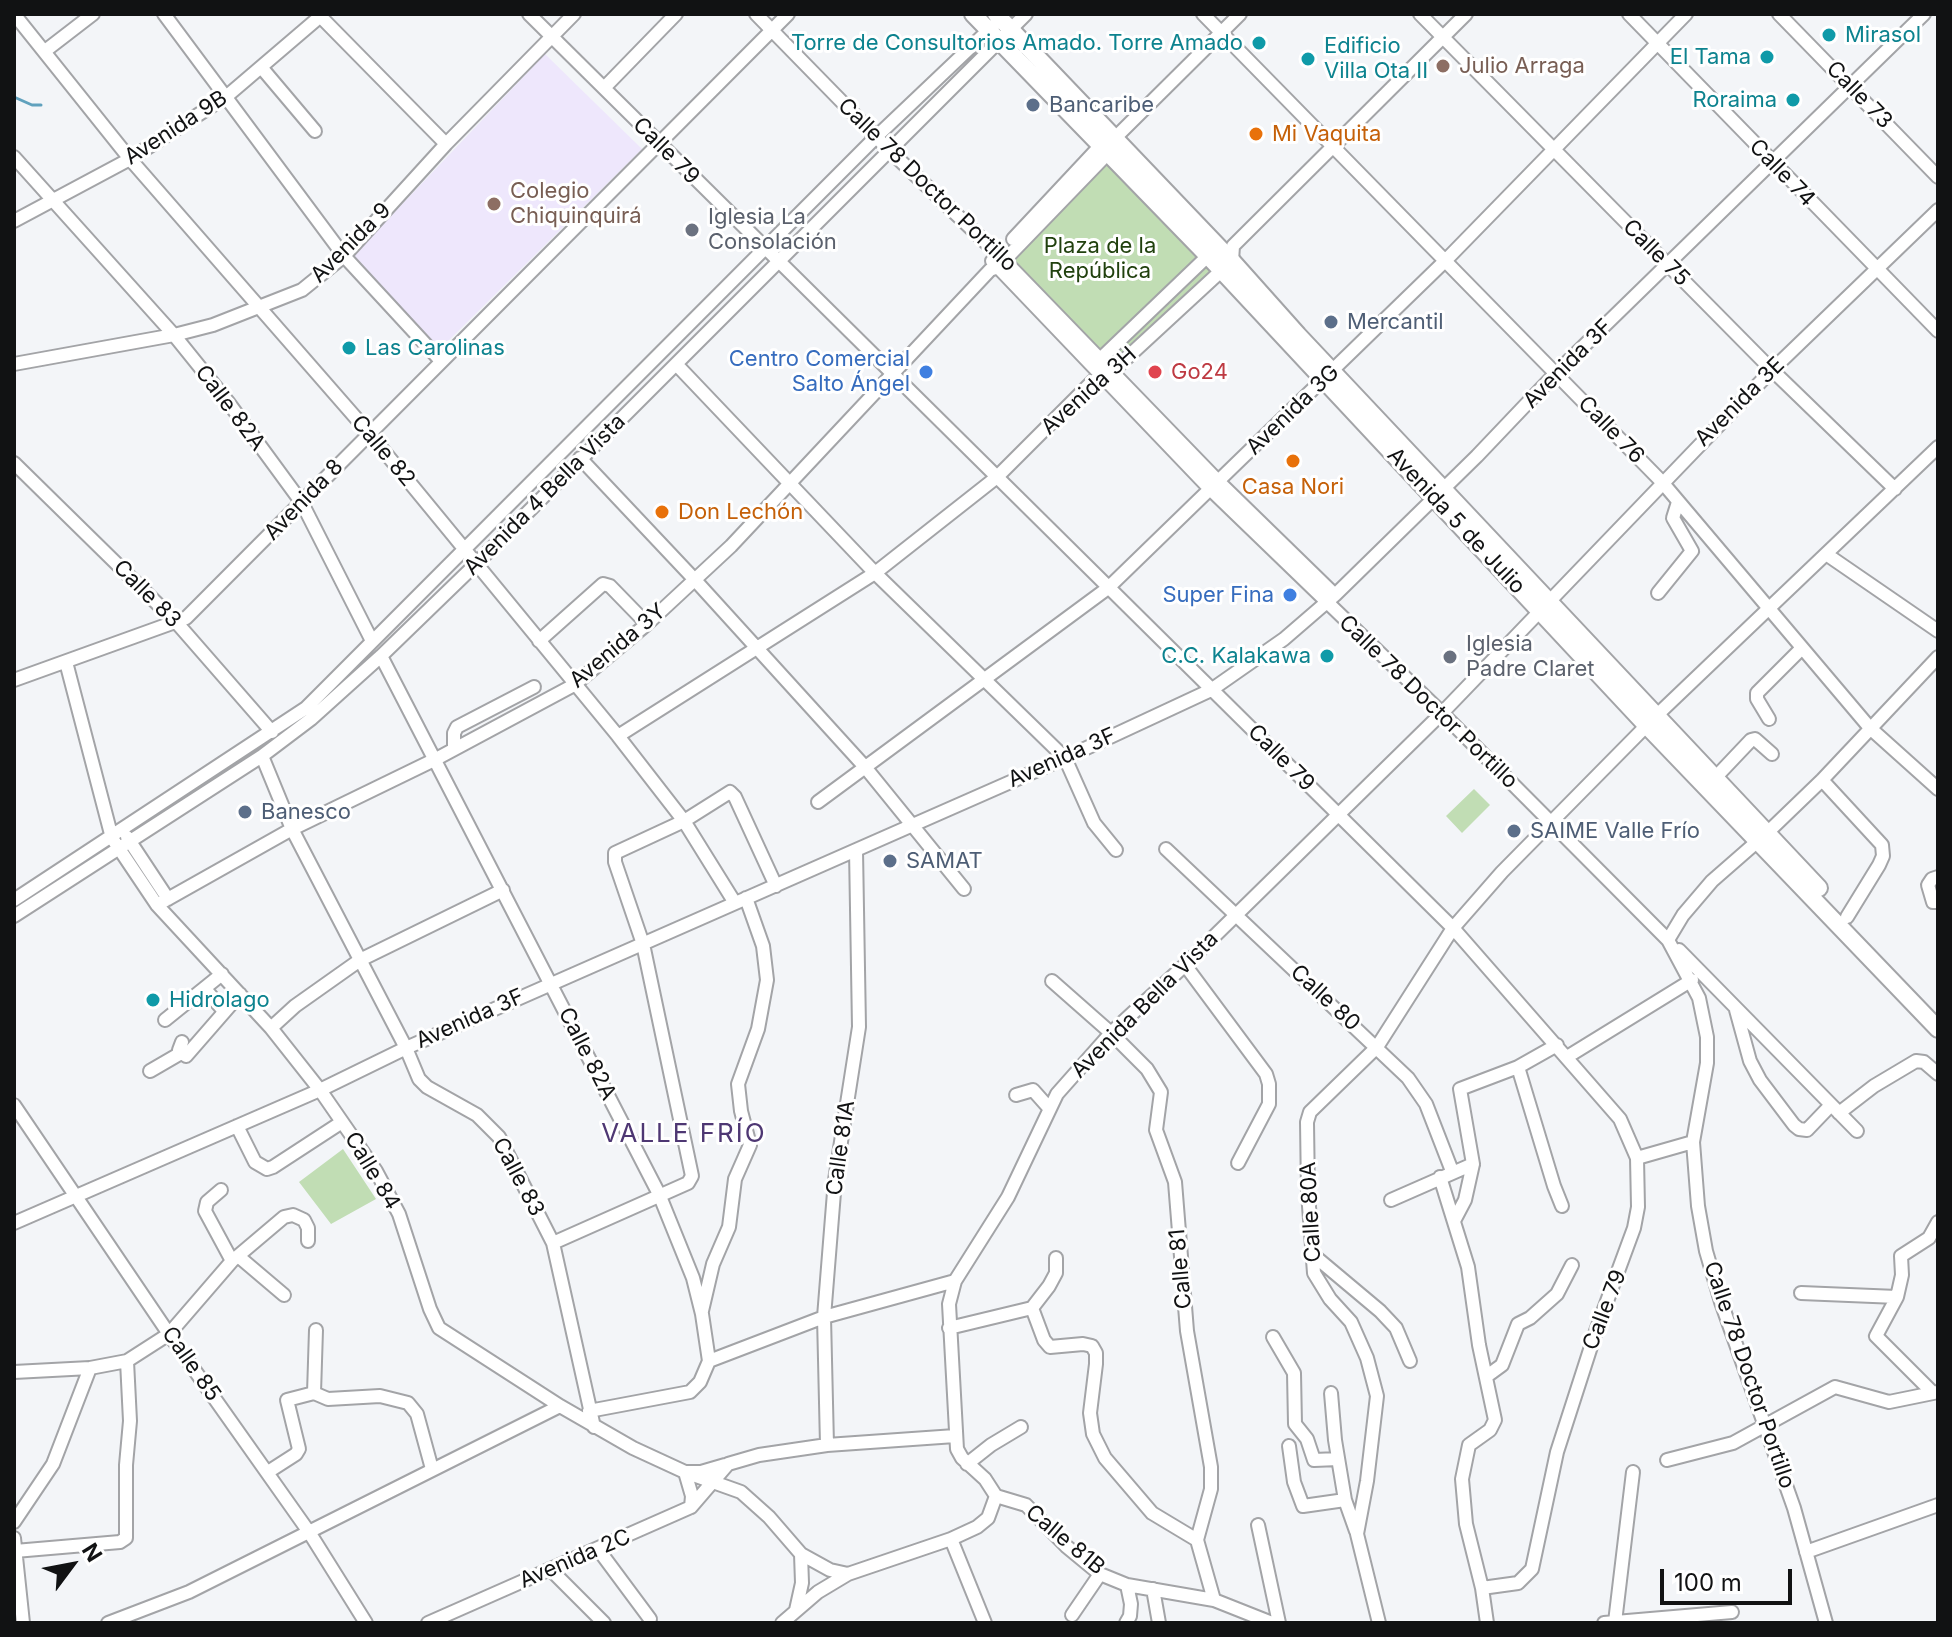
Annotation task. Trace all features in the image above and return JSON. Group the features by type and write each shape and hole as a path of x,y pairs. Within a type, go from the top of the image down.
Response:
{"main road":[{"name":"Avenida 5 de Julio","path":"973,14 1000,25 1222,256 1328,376 1763,837 1938,1029"},
{"name":"Avenida 5 de Julio","path":"1652,721 1715,778 1763,837 1847,917 1938,1014"}],"street":[{"name":"Calle 82","path":"14,14 130,159 369,433 466,550 618,736 740,900 763,946 767,980 758,1029 738,1084 750,1145 735,1179 729,1227 713,1264 702,1314"},
{"path":"45,51 93,14"},
{"path":"164,14 344,256 441,361"},
{"name":"Calle 79","path":"529,14 1453,928 1620,1119 1637,1158 1638,1207 1634,1228 1596,1331 1557,1452 1532,1569 1518,1583 1482,1588"},
{"name":"Avenida 9","path":"14,364 213,325 302,290 344,256 446,144 574,14"},
{"path":"604,88 676,14"},
{"name":"Calle 78 Doctor Portillo","path":"756,14 996,263 1097,362 1104,377 1330,599 1668,940 1692,980 1707,1037 1707,1063 1693,1142 1698,1206 1706,1251 1794,1508 1826,1623"},
{"name":"Avenida 8","path":"14,680 186,618 788,14"},
{"name":"Avenida 4 Bella Vista","path":"14,916 306,708 876,137 1000,25 1026,14"},
{"name":"Calle 76","path":"1203,14 1662,482 1870,728 1938,789"},
{"name":"Avenida 3Y","path":"162,902 292,829 436,759 574,685 647,624 731,546 1111,142 1240,14"},
{"name":"Calle 75","path":"1420,14 1772,370 1895,489"},
{"name":"Avenida 3H","path":"618,736 875,573 997,477 1104,377 1466,14"},
{"name":"Calle 74","path":"1629,14 1938,331"},
{"name":"Avenida 3G","path":"818,802 1108,588 1446,260 1686,14"},
{"name":"Calle 73","path":"1779,14 1938,177"},
{"name":"Avenida 3F","path":"14,1223 320,1090 406,1048 1065,758 1211,690 1284,639 1330,599 1555,374 1924,14"},
{"path":"320,15 446,144"},
{"name":"Avenida 9B","path":"14,221 130,159 227,96 320,15"},
{"name":"Avenida 4 Bella Vista","path":"14,900 262,756 311,719 476,564 780,263 889,150 1000,25"},
{"path":"261,67 315,131"},
{"name":"Calle 82A","path":"14,157 174,335 228,402 302,503 372,641"},
{"name":"Avenida 3E","path":"1545,606 1772,370 1938,210"},
{"path":"1104,377 1097,362 1222,256"},
{"path":"676,364 875,573 1065,758 1094,823 1116,850"},
{"name":"Calle 80A","path":"1379,1623 1357,1534 1377,1396 1367,1358 1351,1322 1330,1299 1314,1273 1308,1179 1307,1122 1310,1112 1377,1047 1453,928 1552,822 1652,721 1938,447"},
{"path":"580,458 865,767 964,889"},
{"name":"Calle 83","path":"14,463 177,623 272,732"},
{"path":"1658,593 1692,551 1673,518 1678,502"},
{"path":"1826,554 1938,631"},
{"path":"539,641 606,584 647,624"},
{"name":"Avenida Bella Vista","path":"996,1496 957,1449 949,1304 955,1281 1008,1197 1057,1094 1111,1033 1185,965 1442,713 1545,606"},
{"path":"1769,719 1757,699 1757,693 1802,648"},
{"name":"Calle 82A","path":"381,656 659,1194 693,1278 709,1361"},
{"path":"1857,1131 1668,940 1683,915 1712,881 1822,780 1938,657"},
{"name":"Calle 84","path":"66,662 121,840 162,902 271,1028 320,1090 376,1171 396,1207 439,1328 594,1427 685,1472 750,1498 801,1554 830,1570 848,1574"},
{"path":"454,749 457,727 534,687"},
{"path":"1715,778 1751,740 1755,739 1772,754"},
{"name":"Calle 83","path":"262,756 292,829 423,1084 477,1115 499,1137 553,1243 594,1427"},
{"path":"1822,780 1882,845 1883,856 1879,865 1847,917"},
{"path":"553,1243 688,1183 692,1176 643,944 615,862 615,853 684,821 727,792 733,793 776,886"},
{"name":"Calle 80","path":"1166,849 1377,1047 1408,1078 1426,1104 1468,1267 1494,1426 1469,1445 1462,1479 1466,1524 1482,1588"},
{"name":"Calle 81A","path":"827,1445 824,1317 835,1180 859,1027 856,850"},
{"path":"1938,877 1928,885 1933,902 1938,902"},
{"path":"271,1028 295,1006 360,960 503,890"},
{"path":"1185,965 1266,1074 1269,1084 1269,1104 1238,1163"},
{"path":"165,1020 222,974"},
{"path":"1567,1057 1692,980"},
{"name":"Calle 81","path":"1052,981 1147,1069 1161,1092 1156,1130 1175,1182 1187,1331 1212,1479 1197,1540 1214,1600"},
{"path":"205,989 224,1011"},
{"path":"150,1071 181,1048 188,1055 240,994"},
{"path":"1736,1007 1750,1061 1760,1080 1799,1129 1807,1130 1916,1061 1924,1062 1938,1074"},
{"path":"1455,1219 1465,1200 1473,1164 1460,1089 1518,1067 1557,1045"},
{"path":"1518,1067 1562,1206"},
{"path":"1016,1095 1033,1090 1049,1108"},
{"name":"Calle 85","path":"14,1105 169,1334 309,1532 366,1623"},
{"path":"237,1126 255,1162 267,1169 342,1122"},
{"path":"1637,1158 1693,1142"},
{"path":"1391,1200 1473,1164"},
{"path":"221,1190 207,1202 205,1211 235,1258 284,1295"},
{"path":"14,1372 90,1368 127,1361 169,1334 235,1258 284,1217 293,1215 304,1220 308,1228 308,1241"},
{"path":"1935,1392 1876,1336 1897,1297 1902,1275 1901,1256 1929,1238 1938,1222"},
{"path":"1312,1254 1396,1328 1410,1361"},
{"path":"949,1328 1032,1308 1056,1273 1056,1258"},
{"path":"1487,1376 1502,1365 1518,1324 1530,1318 1557,1294 1572,1265"},
{"path":"589,1411 690,1392 700,1382 709,1361 824,1317 955,1281"},
{"path":"1801,1293 1897,1297"},
{"path":"1032,1308 1044,1340 1050,1347 1083,1344 1092,1346 1096,1353 1090,1413 1093,1434 1105,1458 1152,1513 1197,1540"},
{"path":"314,1393 316,1330"},
{"path":"1273,1337 1294,1373 1295,1424 1307,1439 1314,1460 1338,1459"},
{"path":"15,1551 120,1542 126,1538 126,1465 130,1421 127,1361"},
{"path":"14,1522 53,1464 90,1368"},
{"path":"1667,1460 1721,1447 1835,1387 1889,1402 1935,1392"},
{"path":"268,1472 299,1449 287,1400 314,1393 328,1399 380,1396 408,1403 417,1414 432,1469"},
{"path":"1331,1393 1345,1500 1357,1534"},
{"path":"108,1623 189,1592 560,1406"},
{"path":"967,1464 1021,1427"},
{"path":"691,1507 692,1496 685,1472 701,1472 759,1455 827,1445 955,1436"},
{"path":"1289,1446 1294,1482 1303,1506 1345,1500"},
{"name":"Avenida 2C","path":"428,1623 457,1617 550,1569 691,1507 728,1464"},
{"path":"1615,1622 1633,1472"},
{"path":"782,1623 795,1618 818,1592 848,1574 977,1527 988,1518 996,1496"},
{"name":"Calle 81B","path":"996,1496 1026,1505 1066,1546 1100,1574 1127,1585 1214,1600 1272,1623"},
{"path":"1806,1552 1938,1505"},
{"path":"1258,1525 1279,1623"},
{"path":"14,1538 23,1623"},
{"path":"951,1539 985,1623"},
{"path":"598,1549 650,1619"},
{"path":"795,1618 802,1583 801,1554"},
{"path":"550,1569 604,1623"},
{"path":"1072,1615 1100,1574"},
{"path":"1126,1623 1131,1604 1127,1585"},
{"path":"1482,1588 1487,1623"},
{"path":"1153,1589 1159,1623"},
{"path":"1604,1623 1674,1620 1732,1612"}],"shaded area":[{"name":"Colegio Chiquinquirá","path":"545,54 642,149 439,350 349,260"}],"green space":[{"name":"Plaza de la República","path":"1098,152 1218,277 1111,375 999,260"},
{"path":"1474,789 1490,805 1462,833 1446,816"},
{"path":"343,1149 376,1199 331,1224 299,1182"}],"waterway":[{"path":"14,97 32,105 41,105"}],"place":[{"name":"Mirasol","path":"1829,35"},
{"name":"Torre de Consultorios Amado. Torre Amado","path":"1259,43"},
{"name":"El Tama","path":"1767,57"},
{"name":"Edificio Villa Ota II","path":"1308,59"},
{"name":"Julio Arraga","path":"1443,66"},
{"name":"Roraima","path":"1793,100"},
{"name":"Bancaribe","path":"1033,105"},
{"name":"Mi Vaquita","path":"1256,134"},
{"name":"Colegio Chiquinquirá","path":"494,204"},
{"name":"Iglesia La Consolación","path":"692,230"},
{"name":"Mercantil","path":"1331,322"},
{"name":"Las Carolinas","path":"349,348"},
{"name":"Centro Comercial Salto Ángel","path":"926,372"},
{"name":"Go24","path":"1155,372"},
{"name":"Casa Nori","path":"1293,461"},
{"name":"Don Lechón","path":"662,512"},
{"name":"Super Fina","path":"1290,595"},
{"name":"C.C. Kalakawa","path":"1327,656"},
{"name":"Iglesia Padre Claret","path":"1450,657"},
{"name":"Banesco","path":"245,812"},
{"name":"SAIME Valle Frío","path":"1514,831"},
{"name":"SAMAT","path":"890,861"},
{"name":"Hidrolago","path":"153,1000"}],"district":[{"name":"VALLE FRÍO","path":"684,1134"}]}
